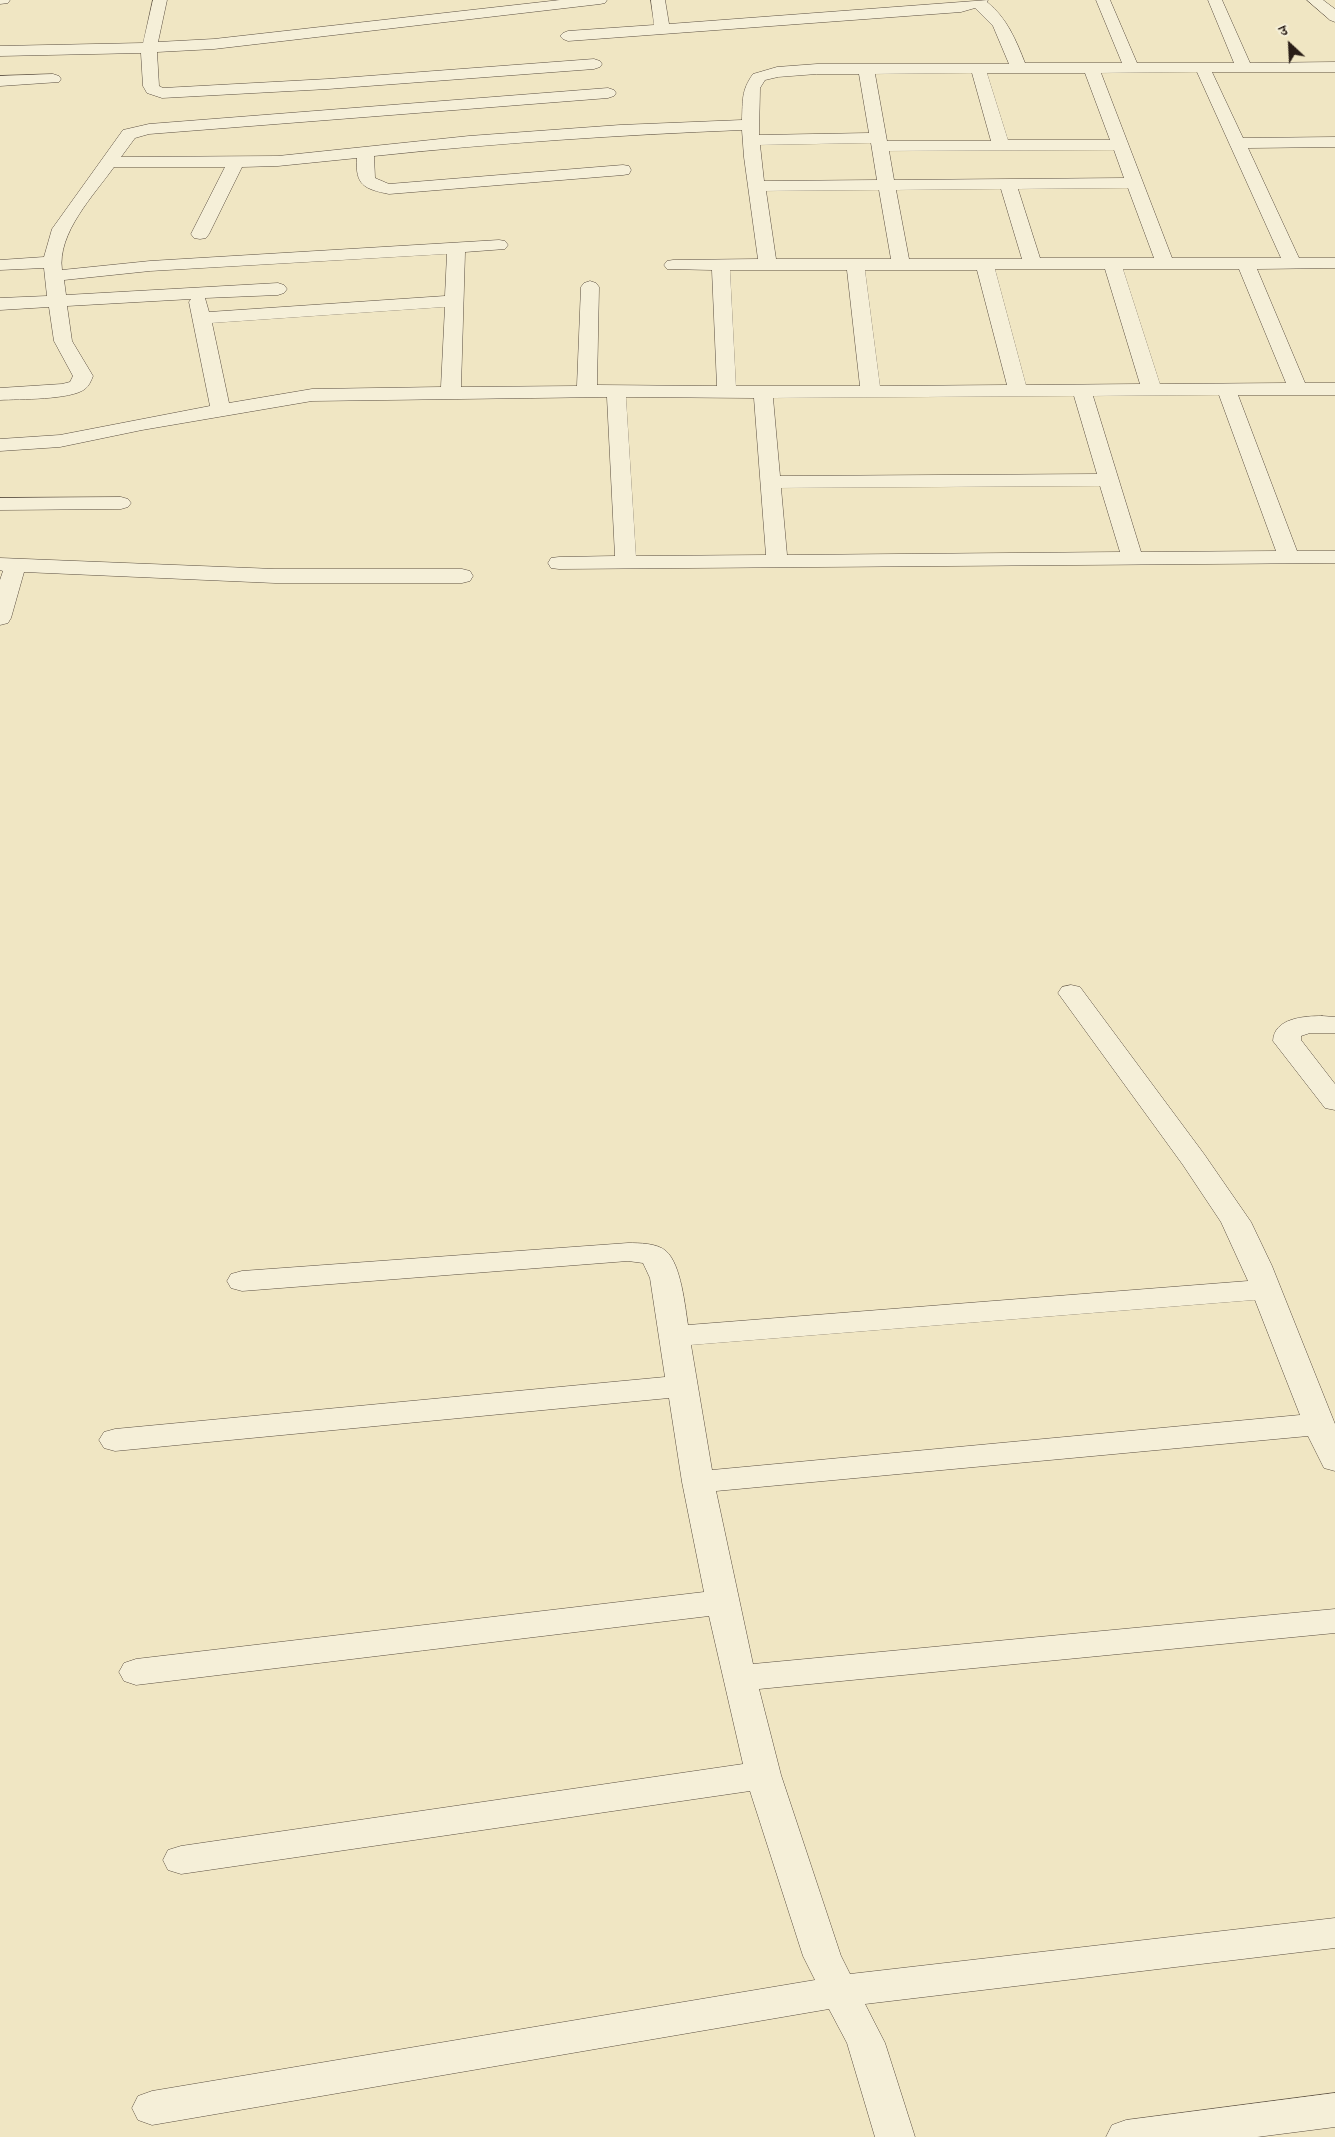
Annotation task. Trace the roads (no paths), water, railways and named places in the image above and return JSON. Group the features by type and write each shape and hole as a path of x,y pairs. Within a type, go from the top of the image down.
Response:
{"street":[{"path":"160,0 149,49 150,86 156,92 170,94 328,84 594,64"},
{"path":"446,0 455,15"},
{"path":"0,51 149,49 222,43 600,0"},
{"path":"658,0 662,28"},
{"path":"1103,0 1131,67"},
{"path":"1215,0 1244,67"},
{"path":"1314,0 1335,17"},
{"path":"568,36 662,28 762,14 962,7 980,2 1001,24 1019,68"},
{"path":"542,6 594,64 602,76 620,130"},
{"path":"1202,67 1292,263"},
{"path":"768,265 756,186 751,132 752,88 759,77 793,70 866,68 1335,67"},
{"path":"866,68 885,184 901,265"},
{"path":"978,68 1001,146"},
{"path":"1091,68 1165,264"},
{"path":"0,81 53,79"},
{"path":"0,394 58,390 77,386 81,381 83,376 63,341 56,300 53,269 54,249 61,229 129,134 149,129 608,93"},
{"path":"110,162 236,162 296,159 469,141 620,130 751,132 878,142 1001,146 1121,145"},
{"path":"1237,144 1335,142"},
{"path":"366,152 364,176 366,181 377,187 389,189 623,170"},
{"path":"200,234 236,162"},
{"path":"756,186 1135,183"},
{"path":"1008,184 1033,265"},
{"path":"0,265 53,269 142,267 499,245"},
{"path":"451,393 456,247"},
{"path":"1246,263 1298,389"},
{"path":"673,265 1335,263"},
{"path":"721,265 726,392"},
{"path":"855,265 871,392"},
{"path":"984,265 1018,391"},
{"path":"1113,265 1152,390"},
{"path":"587,391 590,287"},
{"path":"0,304 278,289"},
{"path":"196,293 221,410"},
{"path":"202,318 454,302"},
{"path":"0,445 60,441 221,410 312,395 587,391 871,392 1335,389"},
{"path":"1226,390 1289,558"},
{"path":"616,391 626,562"},
{"path":"1082,391 1132,558"},
{"path":"763,392 777,560"},
{"path":"771,482 1110,480"},
{"path":"0,504 121,503"},
{"path":"559,562 1335,557"},
{"path":"0,618 7,565 275,576 462,576"},
{"path":"1071,993 1194,1160 1236,1222 1266,1289 1335,1460"},
{"path":"1335,1025 1309,1024 1296,1026 1287,1032 1288,1041 1335,1102"},
{"path":"242,1281 628,1252 644,1253 655,1257 661,1267 698,1482 723,1602 739,1678 763,1775 822,1956 866,2043 895,2137"},
{"path":"674,1336 1266,1289"},
{"path":"115,1440 682,1386"},
{"path":"698,1482 1319,1424"},
{"path":"136,1672 723,1602"},
{"path":"739,1678 1335,1622"},
{"path":"181,1860 763,1775"},
{"path":"152,2108 841,1991 1335,1934"},
{"path":"1126,2137 1335,2110"}]}
